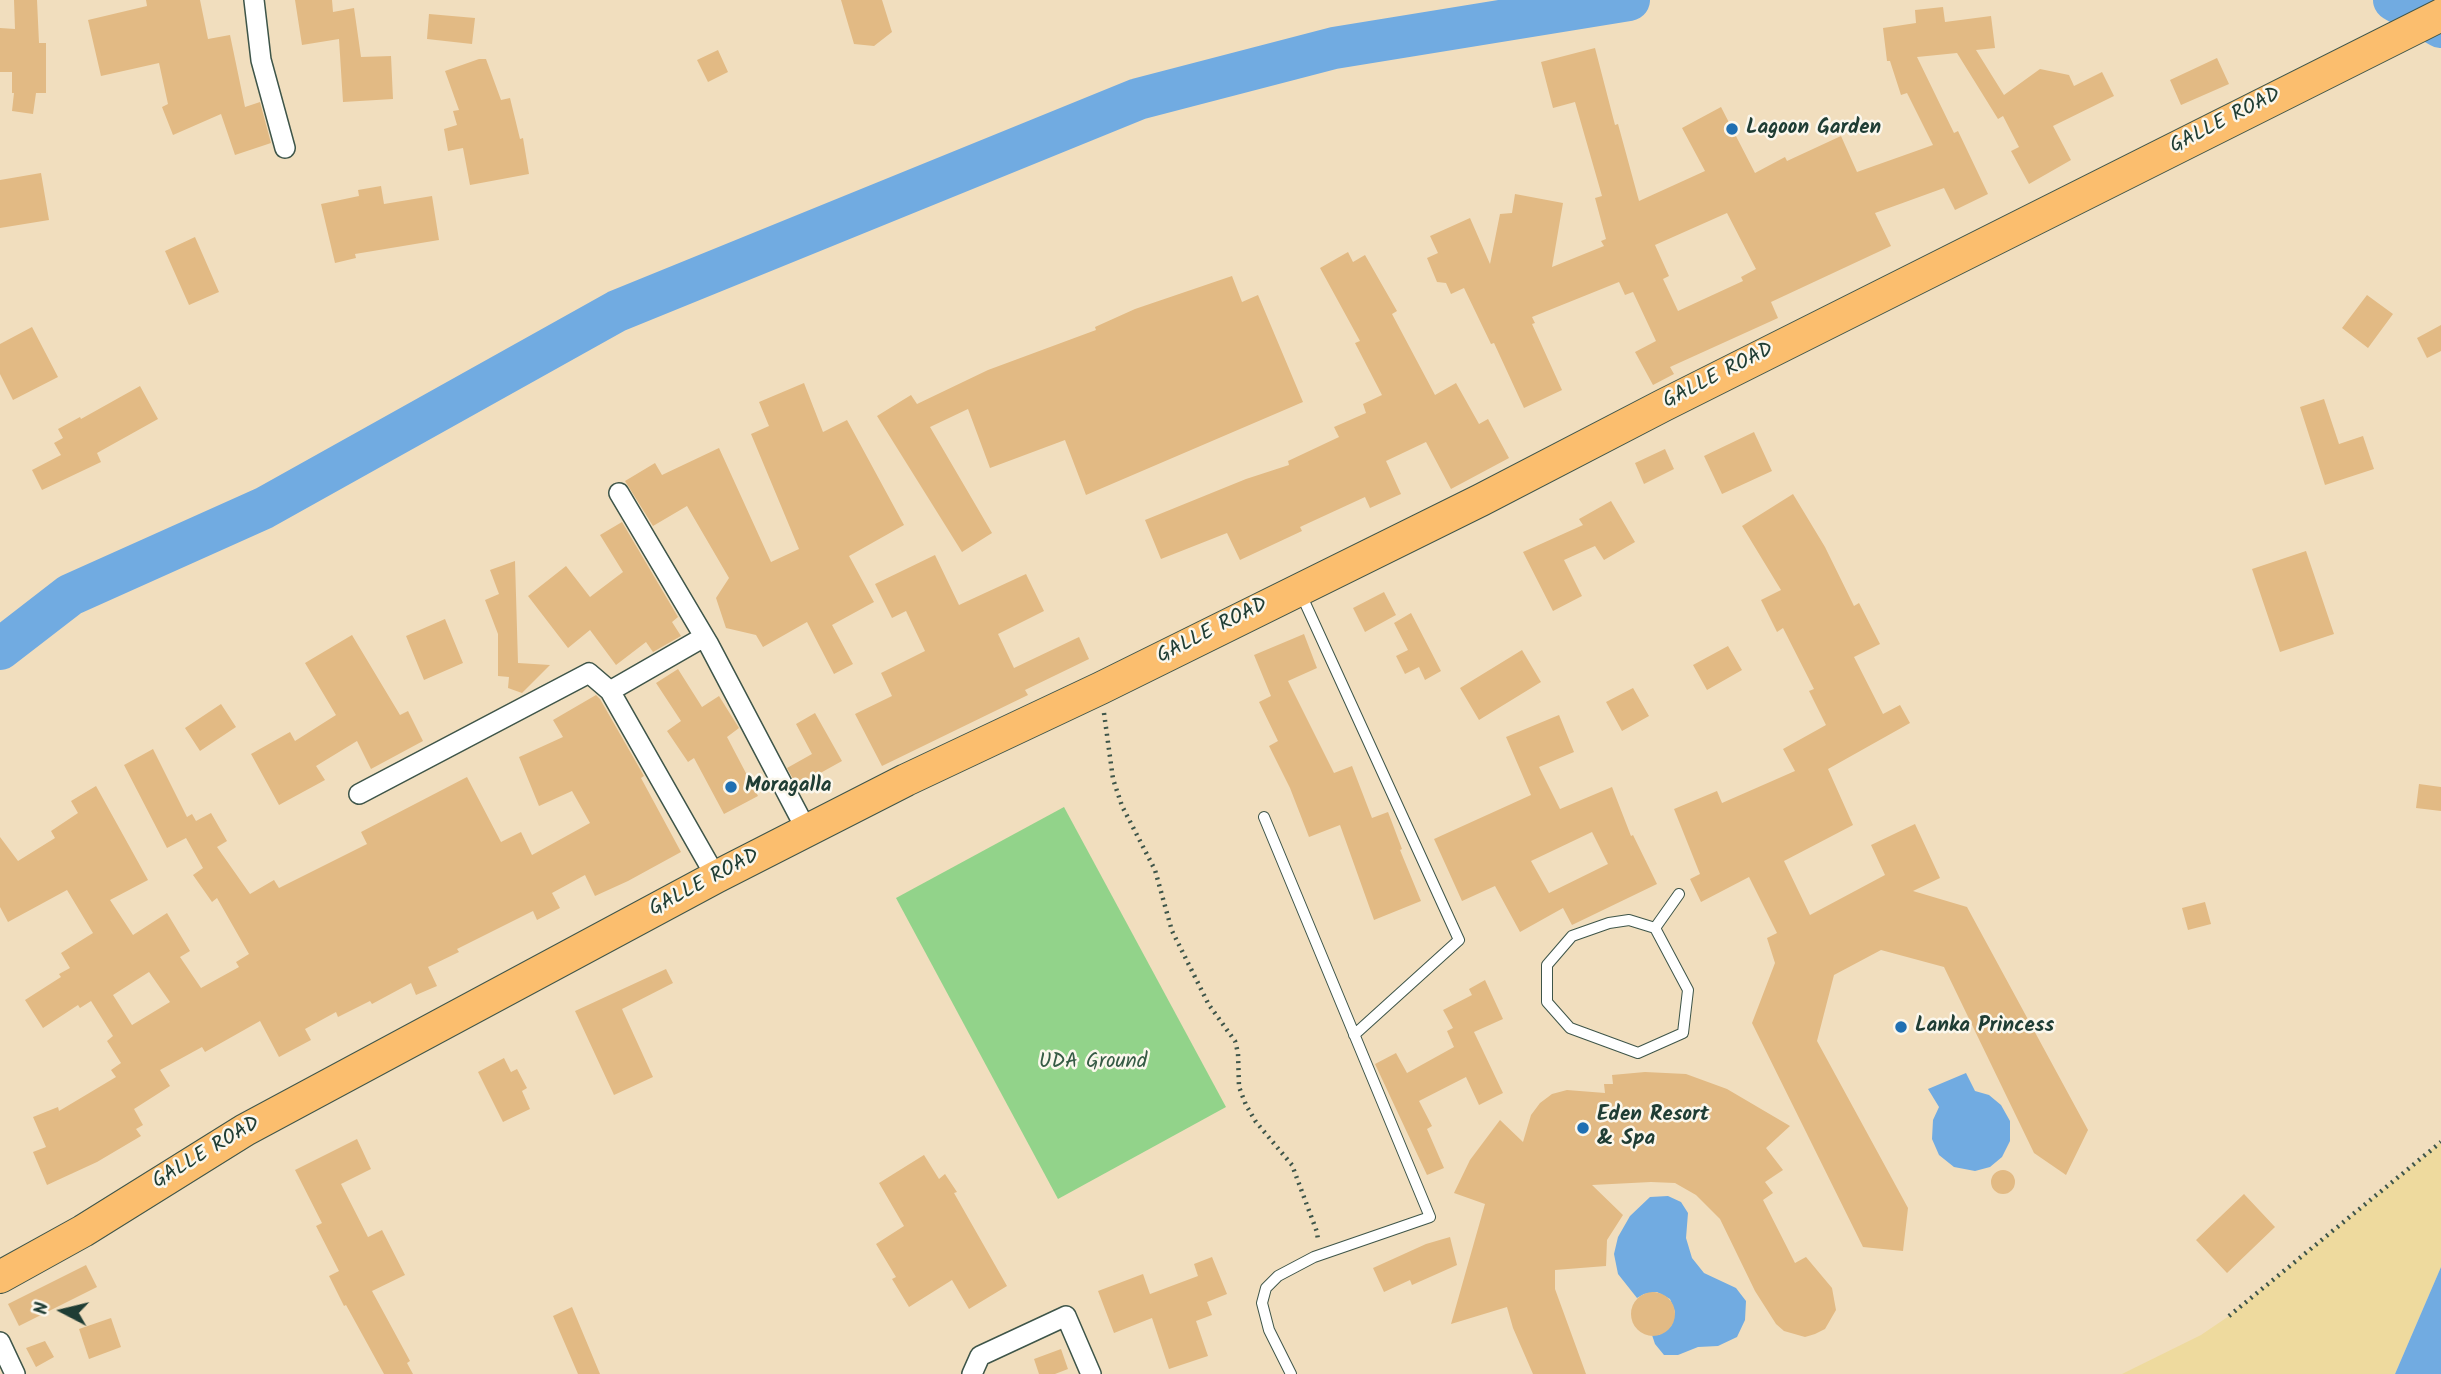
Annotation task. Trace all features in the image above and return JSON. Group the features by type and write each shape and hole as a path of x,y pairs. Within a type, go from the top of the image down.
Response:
{"highway":[{"name":"GALLE ROAD","path":"0,1277 83,1231 245,1130 716,877 906,780 1101,688 1481,500 1676,398 2441,15"}],"street":[{"path":"254,0 261,60 285,148"},
{"path":"620,493 704,638 807,831"},
{"path":"610,691 704,638"},
{"path":"359,794 589,673 610,691 716,877"},
{"path":"972,1374 980,1356 1066,1316 1091,1374"},
{"path":"0,1342 15,1374"}],"lane":[{"path":"1298,589 1459,940 1354,1035"},
{"path":"1264,817 1430,1217 1314,1256 1278,1276 1266,1288 1262,1303 1269,1330 1291,1374"},
{"path":"1655,928 1679,894"},
{"path":"1629,920 1655,928 1688,990 1683,1033 1638,1053 1570,1028 1548,1002 1547,965 1572,936 1609,923 1629,920"}],"path":[{"path":"1101,688 1113,779 1122,806 1154,870 1172,931 1209,1005 1235,1041 1239,1087 1246,1105 1256,1122 1292,1165 1317,1232 1319,1247 1314,1256"},
{"path":"2230,1316 2441,1142"}],"green space":[{"name":"UDA Ground","path":"1064,807 1226,1107 1058,1199 896,898"}],"sand":[{"path":"2441,1142 2441,1267 2395,1374 2122,1374 2201,1335 2229,1316"}],"water":[{"path":"1966,1073 1975,1091 1989,1095 2001,1105 2010,1121 2010,1141 2002,1157 1990,1167 1975,1171 1954,1167 1939,1155 1932,1139 1933,1120 1939,1107 1928,1089"},
{"path":"1668,1196 1681,1202 1688,1213 1686,1238 1692,1258 1704,1273 1736,1288 1746,1301 1745,1320 1737,1337 1718,1346 1698,1347 1678,1355 1664,1355 1652,1335 1659,1335 1671,1326 1675,1312 1670,1299 1657,1292 1637,1298 1618,1274 1614,1254 1618,1237 1630,1216 1650,1197"},
{"path":"2441,1267 2441,1374 2395,1374"}],"building":[{"path":"14,0 37,0 39,43 46,43 46,93 36,93 33,114 12,111 12,72 0,72 0,28 15,29"},
{"path":"146,0 200,0 208,39 230,35 245,107 260,102 271,143 235,155 221,114 173,135 162,107 168,104 159,63 101,76 88,20 147,6"},
{"path":"295,0 332,0 333,12 354,8 361,57 391,56 393,99 343,102 339,39 302,45"},
{"path":"841,0 882,0 892,32 874,46 854,44"},
{"path":"1943,7 1945,22 1991,16 1995,48 1976,50 2004,95 2040,69 2069,75 2074,86 2102,72 2114,96 2053,126 2071,160 2029,184 2011,151 2019,147 2003,116 1998,119 1957,53 1917,57 1954,133 1958,131 1988,194 1955,210 1944,188 1875,213 1891,246 1771,302 1778,318 1670,367 1674,374 1653,385 1635,352 1656,341 1633,292 1625,295 1619,282 1532,317 1535,323 1532,324 1562,390 1524,408 1494,343 1491,344 1464,288 1451,294 1446,283 1437,282 1427,258 1438,253 1430,236 1470,218 1490,264 1500,214 1512,213 1515,194 1563,203 1552,267 1604,246 1601,241 1606,239 1595,198 1602,196 1575,102 1553,108 1541,62 1595,48 1639,201 1705,171 1682,128 1721,107 1755,173 1785,157 1787,161 1841,136 1857,172 1933,145 1907,93 1901,95 1890,61 1887,61 1883,28 1916,23 1915,10","holes":["1727,213 1756,269 1741,277 1743,281 1678,311 1663,279 1669,276 1655,245"]},
{"path":"429,14 475,18 472,44 427,39"},
{"path":"718,50 728,72 708,82 697,60"},
{"path":"2217,58 2229,84 2181,105 2170,80"},
{"path":"486,59 501,100 510,98 520,139 523,138 529,174 470,185 463,148 448,151 444,129 457,125 453,111 459,110 445,71"},
{"path":"41,173 49,220 0,228 0,180"},
{"path":"381,186 384,204 432,196 439,240 355,254 356,258 335,263 321,204 359,196 358,190"},
{"path":"195,237 219,292 189,305 165,251"},
{"path":"1348,252 1353,262 1365,255 1397,311 1392,314 1435,395 1456,383 1479,424 1488,419 1509,458 1451,489 1426,442 1386,461 1401,494 1370,508 1365,497 1300,527 1302,531 1240,560 1227,533 1161,559 1145,520 1246,479 1289,465 1288,461 1339,437 1334,427 1366,413 1363,404 1382,395 1355,343 1360,341 1320,268"},
{"path":"1232,276 1242,302 1258,295 1303,402 1086,495 1065,440 990,468 968,409 930,427 992,533 962,552 877,416 911,395 917,404 988,370 1096,330 1095,327 1135,309"},
{"path":"2367,295 2393,314 2368,348 2342,328"},
{"path":"2441,325 2441,351 2427,358 2417,338"},
{"path":"32,327 58,377 13,400 0,374 0,344"},
{"path":"804,383 823,432 847,420 904,525 849,556 874,602 832,625 853,664 834,674 807,622 763,647 756,635 726,628 716,598 729,578 687,506 653,526 625,481 655,463 662,475 719,448 771,562 799,549 751,434 769,426 759,402"},
{"path":"140,386 158,419 97,453 101,462 42,490 32,470 61,455 54,443 63,438 58,429"},
{"path":"2324,399 2339,444 2363,436 2374,469 2325,485 2300,407"},
{"path":"1754,432 1772,471 1722,494 1704,456"},
{"path":"1665,449 1674,469 1644,484 1635,463"},
{"path":"1793,494 1825,547 1854,606 1859,603 1880,644 1854,657 1883,714 1900,705 1910,723 1828,769 1853,825 1784,861 1810,915 1885,875 1871,845 1915,824 1940,878 1913,891 1967,907 2088,1130 2066,1175 2034,1153 1944,967 1881,950 1834,975 1817,1041 1908,1208 1903,1251 1863,1247 1752,1023 1775,963 1767,938 1777,933 1749,877 1701,902 1690,879 1700,874 1674,809 1717,791 1722,803 1795,771 1783,749 1826,725 1809,691 1814,689 1783,628 1777,632 1761,600 1781,590 1742,526"},
{"path":"1611,501 1635,542 1604,560 1595,546 1564,560 1582,596 1553,611 1523,552 1583,525 1579,519"},
{"path":"622,522 678,617 672,622 681,636 653,652 646,642 616,665 590,630 568,648 528,596 566,566 590,597 623,572 600,535"},
{"path":"2306,551 2334,634 2280,652 2252,569"},
{"path":"935,555 959,605 1026,574 1044,611 998,634 1014,668 1079,637 1089,659 1025,690 1028,695 882,766 855,714 892,696 881,673 925,651 906,611 892,618 875,584"},
{"path":"515,561 518,663 550,665 522,693 508,688 509,677 498,676 498,634 485,600 499,594 490,570"},
{"path":"1384,592 1396,615 1365,632 1353,608"},
{"path":"1411,613 1441,671 1425,680 1419,667 1405,674 1396,656 1408,650 1394,623"},
{"path":"445,619 463,663 424,680 406,636"},
{"path":"1304,634 1317,668 1288,681 1334,773 1352,766 1372,818 1388,812 1421,901 1374,920 1340,825 1309,837 1290,788 1269,746 1278,741 1259,702 1271,696 1254,655"},
{"path":"352,635 400,715 408,711 423,741 371,769 357,741 316,766 325,780 279,805 251,754 290,732 295,741 336,715 305,663"},
{"path":"1728,646 1742,670 1707,690 1693,665"},
{"path":"1522,650 1541,682 1479,720 1460,688"},
{"path":"678,669 702,707 719,696 739,728 727,737 758,796 724,814 694,758 688,762 667,731 681,721 656,683"},
{"path":"1633,688 1649,716 1622,731 1606,702"},
{"path":"596,695 600,699 644,776 641,778 681,852 595,896 585,875 552,893 560,908 537,920 533,911 457,949 459,952 428,967 437,986 416,995 411,983 372,1004 370,1001 338,1017 336,1012 305,1029 311,1040 279,1057 260,1021 205,1052 202,1047 160,1070 170,1086 134,1109 143,1125 136,1129 141,1136 97,1162 47,1185 33,1152 46,1147 33,1117 58,1107 59,1111 116,1077 111,1070 121,1063 107,1041 113,1036 91,1001 80,1008 78,1005 43,1028 25,1000 61,977 59,974 70,968 61,953 93,933 67,890 8,922 0,907 0,837 18,861 55,838 51,831 78,813 71,801 96,786 148,880 110,900 133,935 167,913 190,951 180,957 201,988 239,967 236,962 249,954 217,898 212,902 193,875 203,868 186,838 167,848 124,765 153,749 187,817 192,814 196,821 211,813 227,841 217,847 250,894 274,880 279,888 367,844 361,832 467,777 501,842 521,832 532,855 590,823 572,791 539,806 519,757 563,737 553,720","holes":["149,972 170,1002 132,1025 113,995"]},
{"path":"221,704 236,727 200,751 185,728"},
{"path":"815,713 842,761 797,786 787,768 812,754 796,724"},
{"path":"1559,715 1574,752 1539,767 1560,809 1612,787 1631,836 1633,835 1657,884 1572,925 1563,908 1520,932 1495,886 1462,901 1434,839 1531,795 1506,737","holes":["1592,832 1608,864 1549,893 1531,861"]},
{"path":"2419,784 2441,787 2441,811 2416,808"},
{"path":"2205,902 2211,924 2188,930 2182,908"},
{"path":"666,969 673,983 622,1009 653,1077 614,1095 575,1011"},
{"path":"1485,980 1503,1019 1474,1032 1503,1093 1479,1105 1466,1077 1419,1101 1432,1126 1427,1129 1444,1168 1427,1175 1375,1064 1396,1053 1407,1073 1454,1047 1447,1031 1453,1028 1443,1010 1472,995 1469,989"},
{"path":"504,1058 511,1072 517,1069 527,1088 522,1091 530,1109 503,1122 478,1072"},
{"path":"1645,1072 1686,1074 1727,1089 1790,1126 1766,1148 1783,1170 1765,1182 1773,1193 1763,1200 1795,1263 1806,1257 1832,1288 1836,1310 1825,1329 1815,1334 1805,1337 1784,1331 1776,1324 1755,1291 1720,1219 1696,1195 1675,1183 1592,1185 1623,1215 1607,1240 1606,1266 1555,1270 1555,1289 1586,1374 1533,1374 1507,1307 1451,1324 1485,1204 1454,1193 1470,1160 1500,1120 1523,1142 1531,1115 1540,1103 1552,1094 1567,1090 1605,1093 1604,1084 1613,1084 1612,1075"},
{"path":"357,1139 371,1169 341,1184 368,1237 382,1230 405,1275 372,1291 410,1361 407,1363 413,1374 384,1374 346,1305 344,1306 329,1276 339,1271 316,1226 322,1223 295,1170"},
{"path":"924,1155 939,1179 945,1174 957,1192 954,1193 1007,1286 969,1309 952,1280 909,1307 892,1279 896,1277 876,1244 904,1226 879,1183"},
{"path":"2003,1170 2011,1174 2015,1182 2011,1190 2003,1194 1995,1190 1991,1182 1995,1174"},
{"path":"2244,1194 2275,1227 2227,1273 2196,1240"},
{"path":"1450,1237 1457,1265 1412,1285 1410,1280 1384,1292 1373,1268 1426,1244"},
{"path":"1212,1257 1227,1294 1207,1302 1212,1315 1196,1321 1208,1356 1169,1369 1152,1318 1114,1333 1098,1291 1143,1274 1150,1294 1198,1276 1194,1264"},
{"path":"86,1265 97,1287 19,1326 8,1304"},
{"path":"1653,1292 1668,1299 1675,1314 1668,1329 1653,1336 1638,1329 1631,1314 1638,1299"},
{"path":"572,1307 600,1374 578,1374 553,1316"},
{"path":"111,1318 121,1347 89,1359 79,1329"},
{"path":"45,1341 54,1357 36,1367 26,1348"},
{"path":"1061,1349 1068,1369 1055,1374 1039,1374 1034,1359"}],"waterway":[{"path":"0,649 70,595 264,508 617,311 1138,99 1334,48 1629,0"},
{"path":"2394,0 2441,27"}],"place":[{"name":"Lagoon Garden","path":"1732,129"},
{"name":"Moragalla","path":"731,787"},
{"name":"Lanka Princess","path":"1901,1027"},
{"name":"Eden Resort & Spa","path":"1583,1128"}]}
